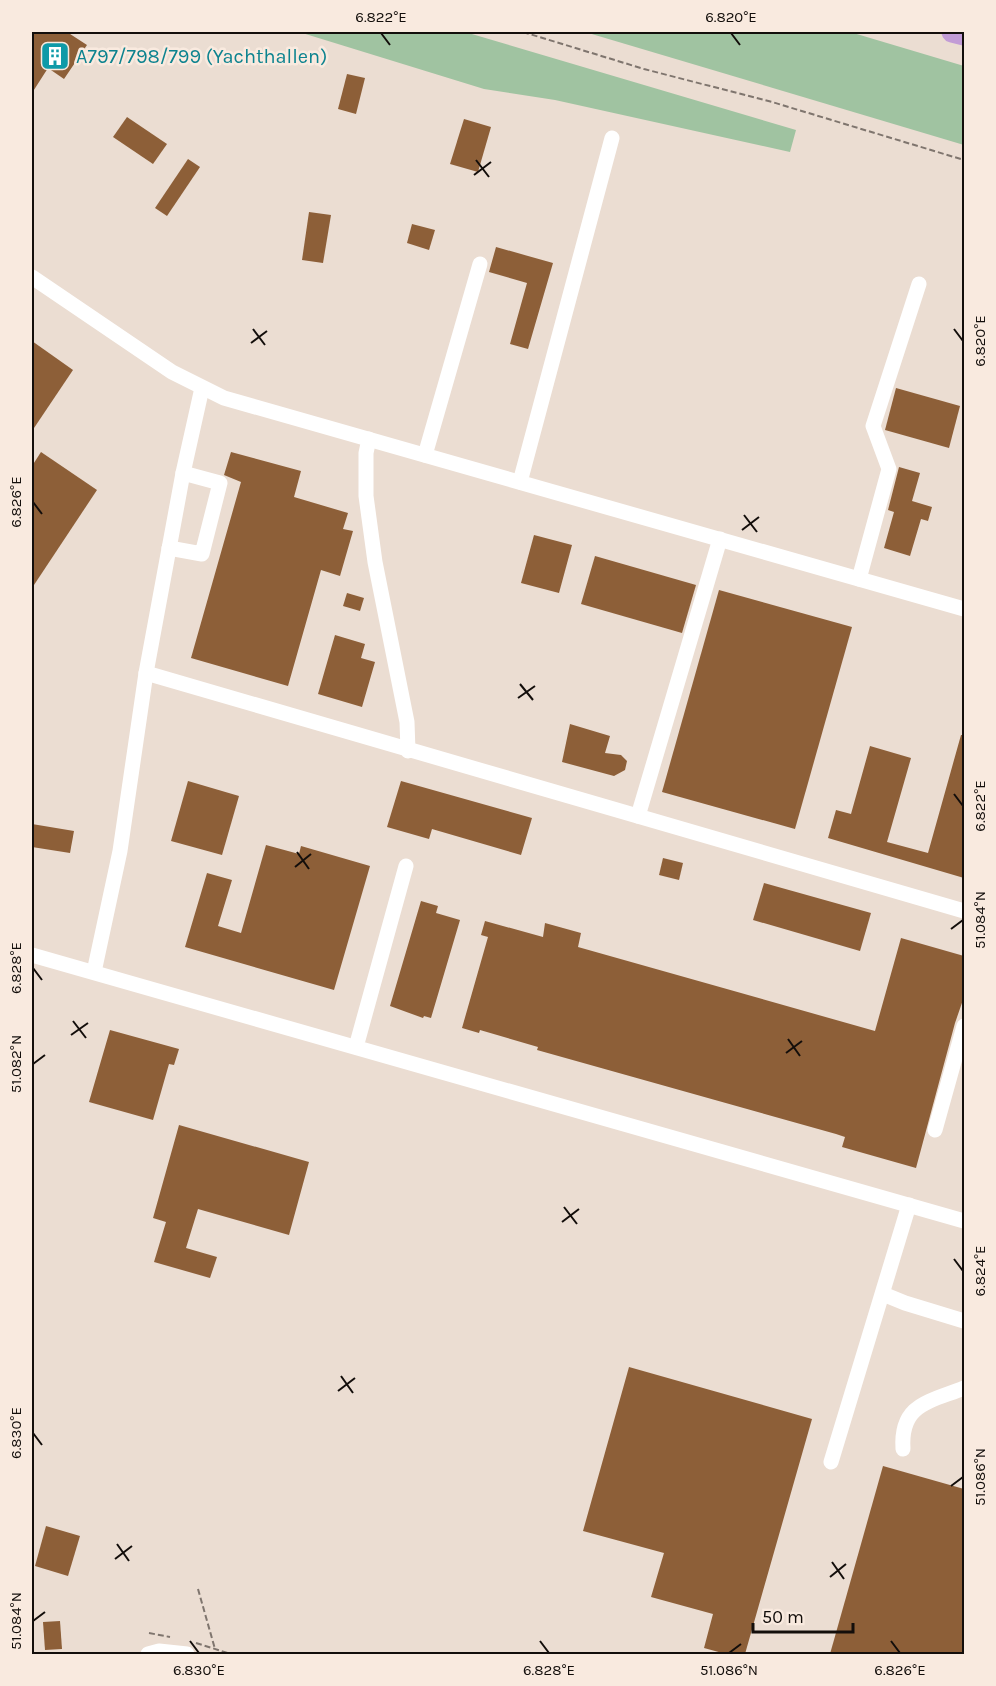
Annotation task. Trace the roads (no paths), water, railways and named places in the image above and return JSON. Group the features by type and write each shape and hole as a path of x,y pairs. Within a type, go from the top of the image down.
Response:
{"highway":[{"path":"952,32 964,35"}],"street":[{"path":"520,482 612,138"},
{"path":"425,455 480,264"},
{"path":"32,277 172,372 224,398 964,609"},
{"path":"859,579 889,470 873,426 919,284"},
{"path":"94,972 120,851 146,673 183,473 202,388"},
{"path":"369,439 366,453 366,496 377,574 407,722 408,751"},
{"path":"169,548 202,554 220,483 183,473"},
{"path":"638,816 720,539"},
{"path":"146,673 964,911"},
{"path":"356,1047 406,866"},
{"path":"32,955 964,1221"},
{"path":"935,1130 964,1026"},
{"path":"831,1462 909,1205"},
{"path":"883,1294 904,1304 964,1321"},
{"path":"903,1449 902,1430 908,1416 926,1403 964,1388"},
{"path":"148,1654 159,1651 187,1654"}],"place":[{"name":"A797/798/799 (Yachthallen)","path":"55,56"}]}
